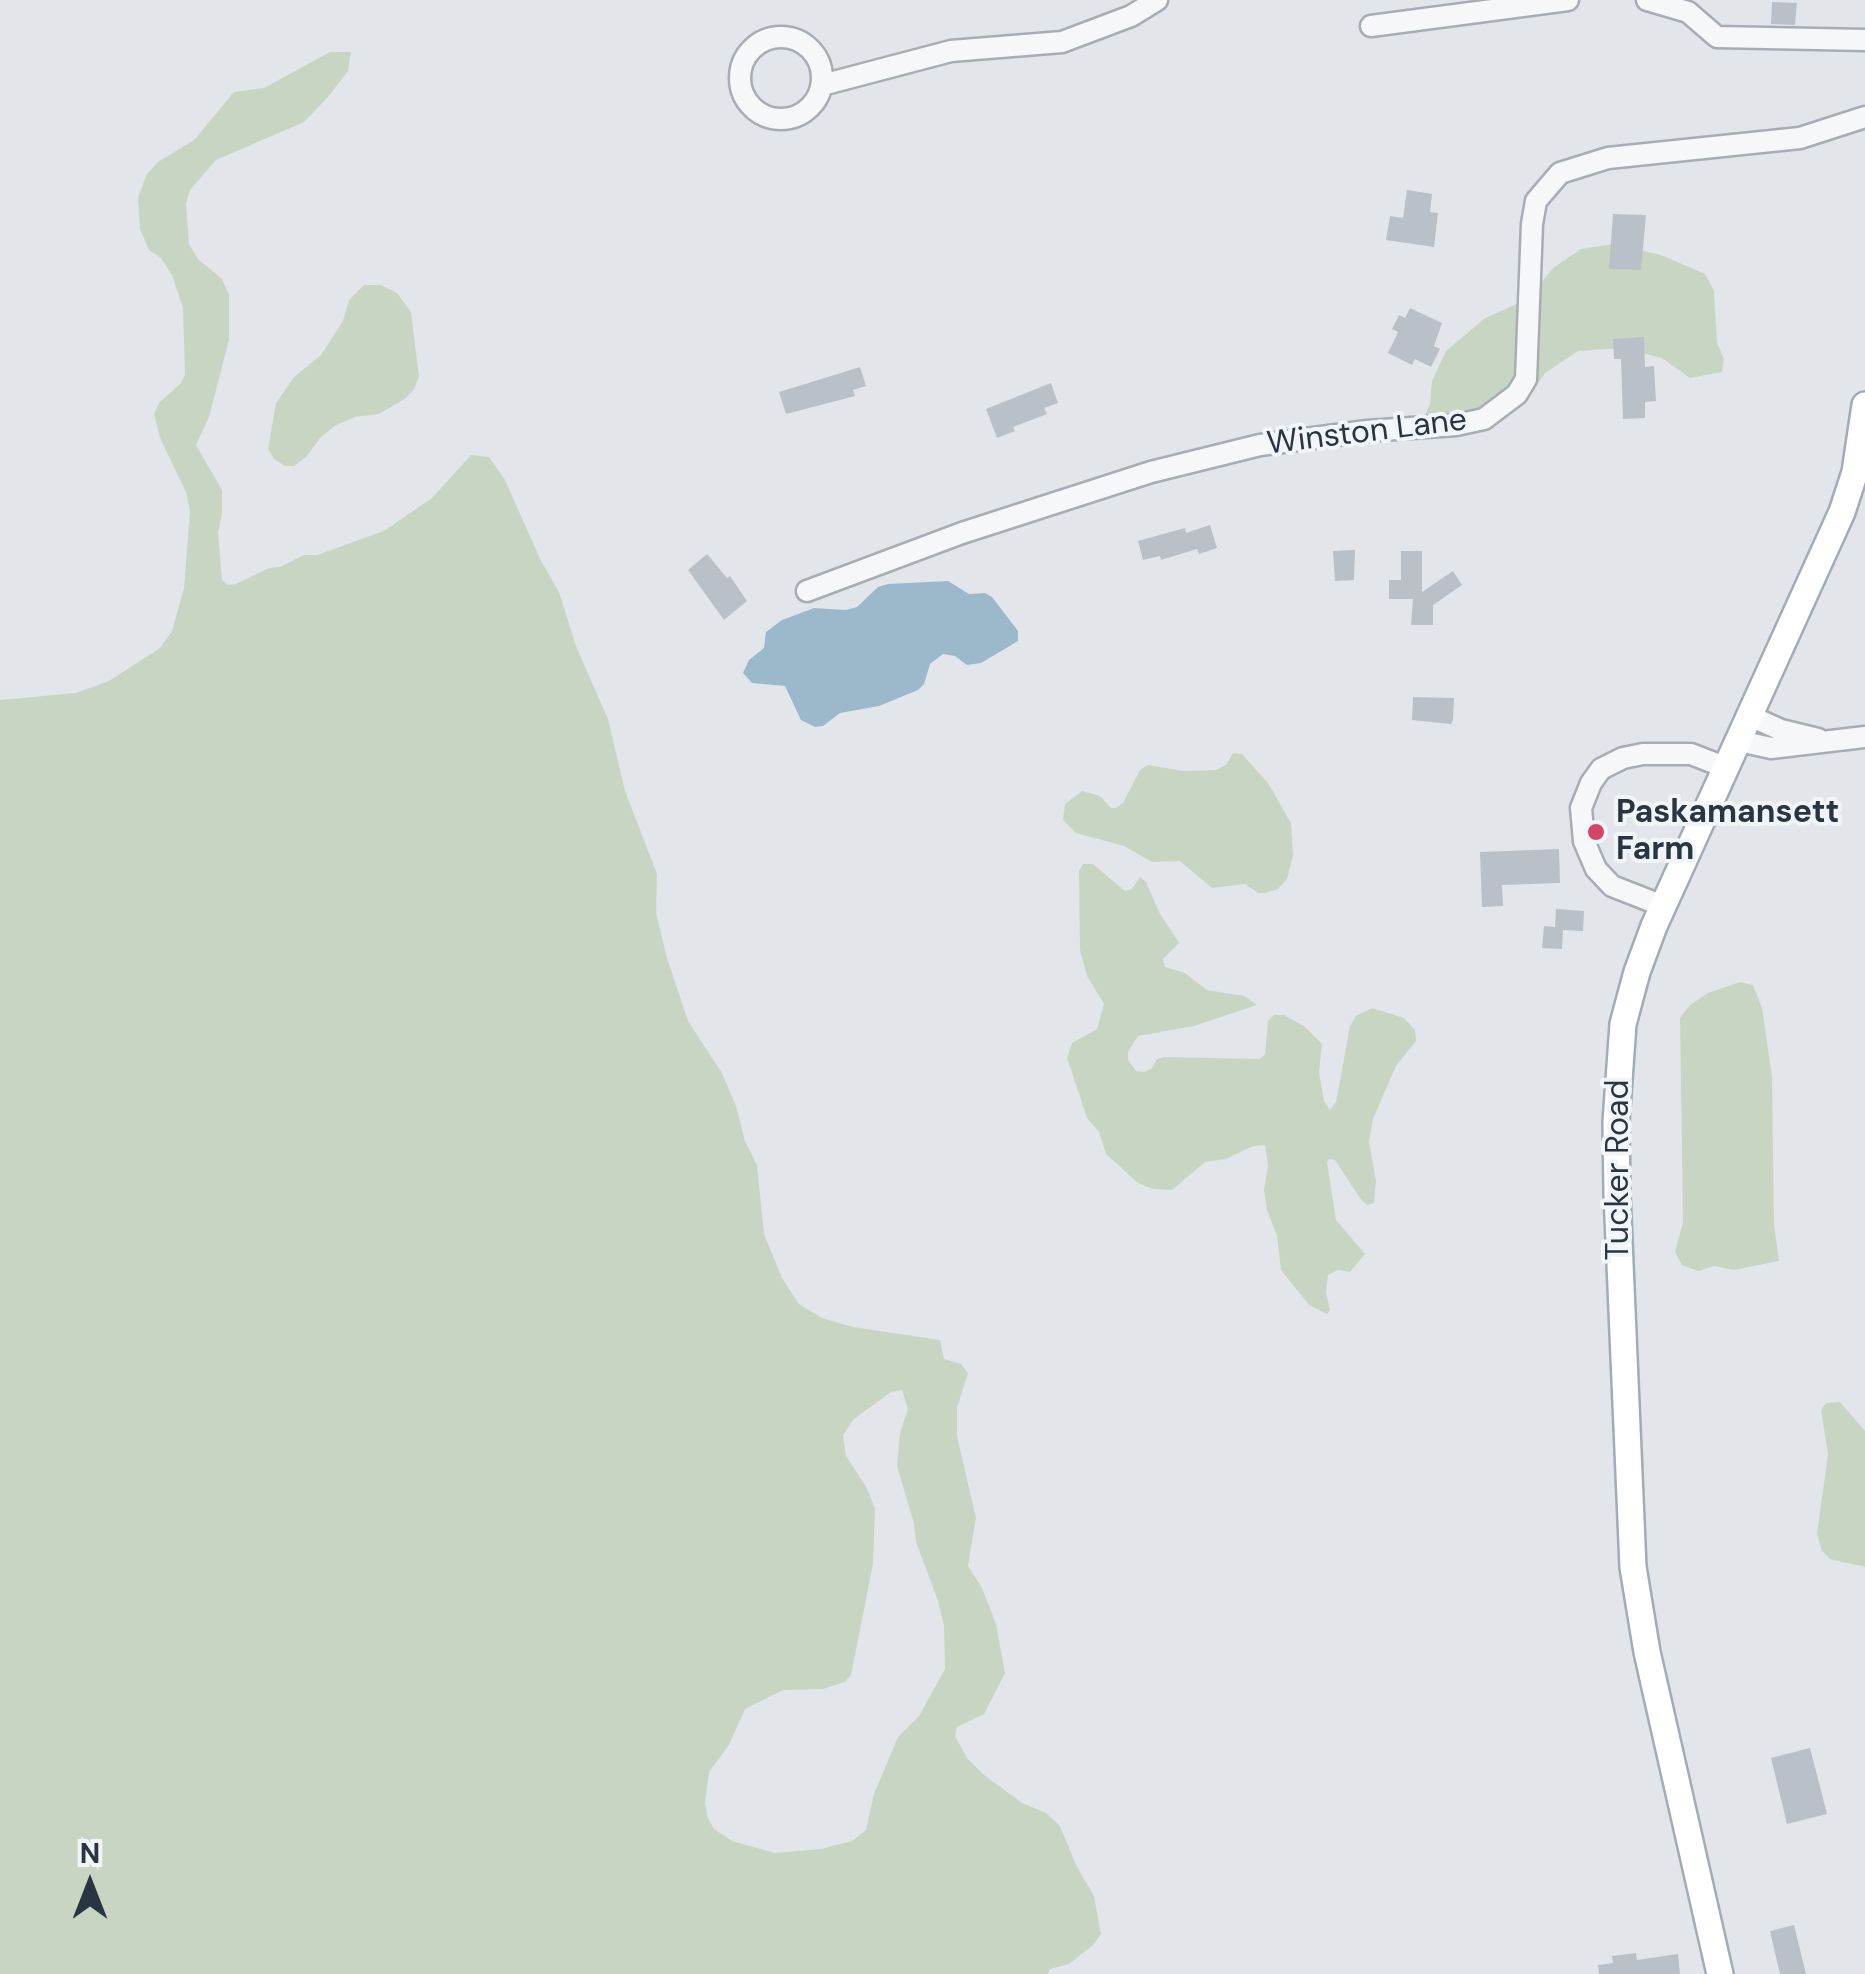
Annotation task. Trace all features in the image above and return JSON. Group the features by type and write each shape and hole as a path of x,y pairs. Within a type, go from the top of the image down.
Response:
{"main road":[{"name":"Tucker Road","path":"1720,1974 1641,1623 1628,1502 1617,1194 1617,1084 1622,1024 1628,998 1664,906 1821,562 1857,492 1865,405"}],"street":[{"path":"822,85 818,58 797,40 769,39 756,45 741,67 742,94 759,114 786,120 810,109 822,85 951,51 1062,42 1132,16 1157,0"},
{"path":"1371,26 1568,0"},
{"path":"1647,0 1688,12 1716,37 1865,40"},
{"name":"Winston Lane","path":"807,590 962,533 1151,472 1260,445 1484,419 1509,402 1526,379 1532,224 1536,201 1560,173 1608,158 1800,138 1865,118"},
{"path":"1750,716 1781,730 1825,740"},
{"path":"1739,741 1771,748 1865,737"},
{"path":"1664,906 1612,886 1596,870 1584,840 1581,808 1591,783 1601,768 1643,754 1692,754 1727,768"}],"green space":[{"path":"330,52 351,52 348,71 304,122 216,160 190,190 186,204 189,244 198,259 222,279 229,295 229,340 209,417 196,445 222,490 218,532 222,580 228,585 236,584 304,555 317,555 384,531 432,498 471,455 489,457 505,480 559,592 576,646 608,719 625,791 657,874 656,913 667,958 688,1021 722,1073 736,1106 745,1141 757,1165 764,1234 782,1278 799,1304 822,1318 853,1327 940,1340 944,1359 961,1364 968,1373 957,1408 957,1436 976,1518 968,1566 982,1588 996,1624 1005,1673 984,1714 957,1727 955,1736 967,1758 984,1775 1060,1826 1094,1896 1101,1934 1069,1964 1050,1969 1048,1974 0,1974 0,700 76,693 109,681 160,648 172,631 184,588 190,511 154,414 185,375 183,308 172,275 161,258 149,250 140,229 138,197 147,174 158,162 194,140 234,92 264,88","holes":["902,1390 908,1409 900,1433 897,1466 916,1542 944,1626 945,1669 919,1716 898,1737 874,1794 866,1830 852,1841 821,1849 775,1853 732,1841 714,1829 705,1803 709,1772 729,1745 745,1709 783,1690 823,1689 845,1682 851,1675 873,1564 875,1509 867,1488 846,1456 843,1435 854,1419 891,1392"]},
{"path":"1613,244 1661,255 1705,274 1714,291 1717,343 1724,359 1722,372 1690,378 1662,358 1623,348 1578,351 1545,373 1524,405 1516,410 1459,410 1436,430 1423,419 1430,404 1432,381 1446,351 1485,318 1528,299 1553,268 1581,249"},
{"path":"364,285 381,285 397,293 411,312 419,377 414,389 379,414 355,417 336,425 306,457 294,466 285,466 268,449 276,403 294,377 321,355 343,321 349,300"},
{"path":"1233,753 1242,754 1268,783 1291,823 1293,855 1287,879 1278,889 1258,893 1245,884 1212,888 1180,861 1152,862 1124,846 1076,833 1063,820 1065,804 1082,791 1100,796 1116,808 1123,803 1140,770 1148,765 1184,771 1216,770 1226,765"},
{"path":"1083,864 1093,864 1125,891 1132,889 1140,877 1146,882 1179,943 1163,959 1165,967 1185,973 1207,990 1244,996 1257,1005 1194,1026 1138,1036 1128,1052 1128,1060 1136,1071 1145,1072 1157,1059 1165,1057 1260,1059 1265,1054 1268,1021 1274,1015 1284,1015 1304,1026 1322,1044 1319,1072 1324,1101 1330,1110 1336,1102 1350,1026 1356,1016 1372,1008 1404,1018 1415,1030 1416,1041 1396,1066 1373,1119 1369,1142 1376,1181 1374,1203 1367,1205 1362,1201 1335,1160 1327,1162 1336,1220 1365,1254 1350,1272 1338,1270 1328,1275 1327,1314 1309,1305 1281,1270 1277,1236 1264,1190 1268,1166 1265,1145 1205,1162 1172,1190 1138,1183 1106,1154 1099,1132 1087,1118 1067,1058 1072,1043 1097,1029 1104,1004 1087,976 1080,950 1079,871"},
{"path":"1740,982 1753,985 1762,1008 1772,1076 1774,1225 1779,1261 1734,1270 1714,1266 1698,1271 1682,1265 1675,1252 1683,1222 1680,1018 1690,1005 1708,993"},
{"path":"1840,1402 1865,1431 1865,1567 1830,1559 1822,1551 1817,1534 1828,1454 1821,1410 1826,1403"}],"water":[{"path":"948,581 969,594 985,593 992,597 1018,631 1018,641 981,663 967,665 955,656 943,654 930,664 918,690 879,706 840,713 823,726 815,727 801,720 785,686 752,683 743,673 749,660 764,648 766,632 782,620 814,608 857,607 878,587 888,584"}],"building":[{"path":"1772,2 1797,3 1795,25 1771,24"},
{"path":"1407,190 1432,194 1430,212 1438,213 1434,247 1386,240 1390,216 1403,218"},
{"path":"1613,214 1646,215 1641,270 1609,269"},
{"path":"1410,308 1442,323 1434,346 1440,349 1431,367 1415,359 1412,365 1388,353 1398,332 1392,329 1399,315 1405,318"},
{"path":"1644,337 1645,367 1654,366 1656,401 1645,402 1645,418 1623,419 1621,359 1614,359 1613,339"},
{"path":"860,367 866,386 853,390 855,396 786,414 779,392"},
{"path":"1051,383 1058,403 1044,408 1047,414 997,438 986,409"},
{"path":"1210,525 1217,548 1199,554 1197,549 1161,560 1160,556 1143,560 1138,541"},
{"path":"1355,550 1354,580 1335,581 1333,551"},
{"path":"1401,551 1422,551 1422,592 1453,571 1462,585 1433,605 1433,625 1411,625 1413,599 1389,599 1389,580 1401,580"},
{"path":"707,554 727,578 730,576 747,601 724,620 688,570"},
{"path":"1413,697 1454,698 1451,724 1412,720"},
{"path":"1559,849 1560,883 1502,885 1503,906 1482,907 1480,852"},
{"path":"1556,909 1584,911 1583,931 1563,930 1562,949 1542,948 1544,926 1555,927"},
{"path":"1810,1748 1827,1814 1787,1824 1771,1758"},
{"path":"1794,1925 1806,1974 1780,1974 1770,1931"},
{"path":"1636,1953 1637,1960 1678,1954 1680,1974 1599,1974 1598,1965 1613,1963 1612,1956"}],"place":[{"name":"Paskamansett Farm","path":"1596,832"}]}
